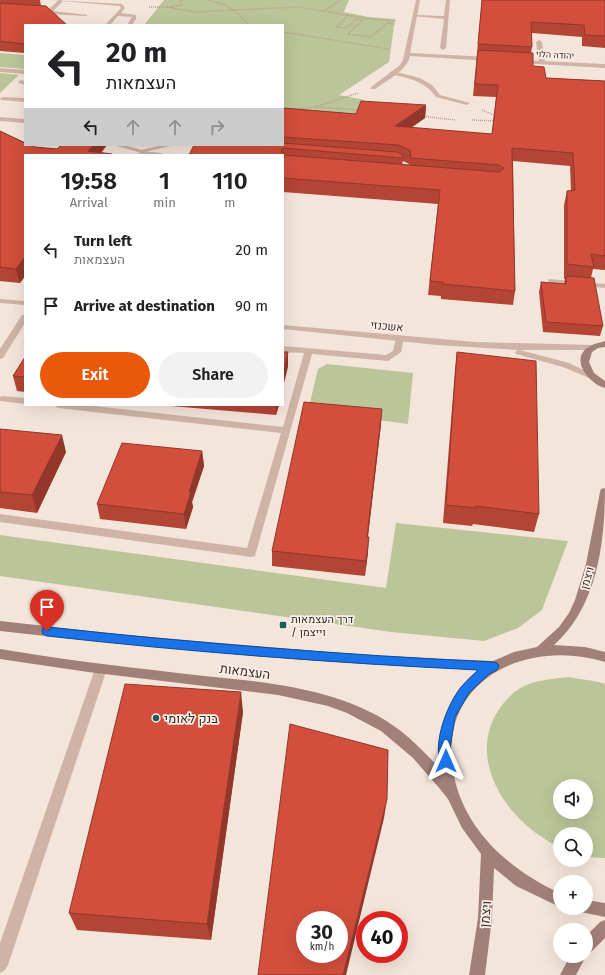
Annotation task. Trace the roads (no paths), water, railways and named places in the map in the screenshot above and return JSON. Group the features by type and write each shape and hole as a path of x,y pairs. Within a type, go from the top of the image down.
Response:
{"street":[{"path":"52,0 122,6 108,24"},
{"path":"372,88 401,67 409,53 418,0"},
{"path":"443,48 448,0"},
{"path":"48,13 61,1"},
{"path":"40,12 86,15"},
{"path":"117,14 134,16 134,19 130,24"},
{"path":"416,16 446,18"},
{"path":"539,42 542,62"},
{"path":"409,53 495,59"},
{"name":"יהודה הלוי","path":"511,60 605,66"},
{"path":"0,70 24,72"},
{"path":"392,73 418,79 435,90 438,96 467,103"},
{"path":"3,99 24,100"},
{"path":"0,119 24,121"},
{"path":"120,146 156,154"},
{"path":"140,151 167,146"},
{"path":"552,281 605,286"},
{"path":"0,301 24,303"},
{"path":"0,356 24,320"},
{"name":"אשכנזי","path":"284,327 489,346 542,349 592,348"},
{"path":"284,348 388,358 397,352 400,338"},
{"path":"604,385 592,376 586,369 583,362 586,354 592,348 605,344"},
{"name":"אשכנזי","path":"489,346 537,356 592,376"},
{"path":"0,518 251,553 309,351"},
{"path":"2,399 24,401"},
{"path":"67,406 286,430"},
{"name":"ויצמן","path":"540,650 563,629 578,606 589,576 605,492"},
{"name":"העצמאות","path":"0,626 126,640 377,661 494,666"},
{"path":"553,896 520,880 488,852 463,819 448,784 444,749 450,717 465,690 485,670 510,658 540,650 571,650 605,657"},
{"name":"העצמאות","path":"0,654 101,669 253,687 306,695 346,707 374,720 401,737 425,760 453,795"},
{"path":"0,965 101,669"},
{"name":"ויצמן","path":"477,975 485,918 488,852"},
{"path":"593,908 605,910"},
{"path":"593,940 605,927"},
{"path":"568,975 574,963"}],"place":[{"name":"דרך העצמאות / וייצמן","path":"283,625"},
{"name":"בנק לאומי","path":"156,718"}]}
